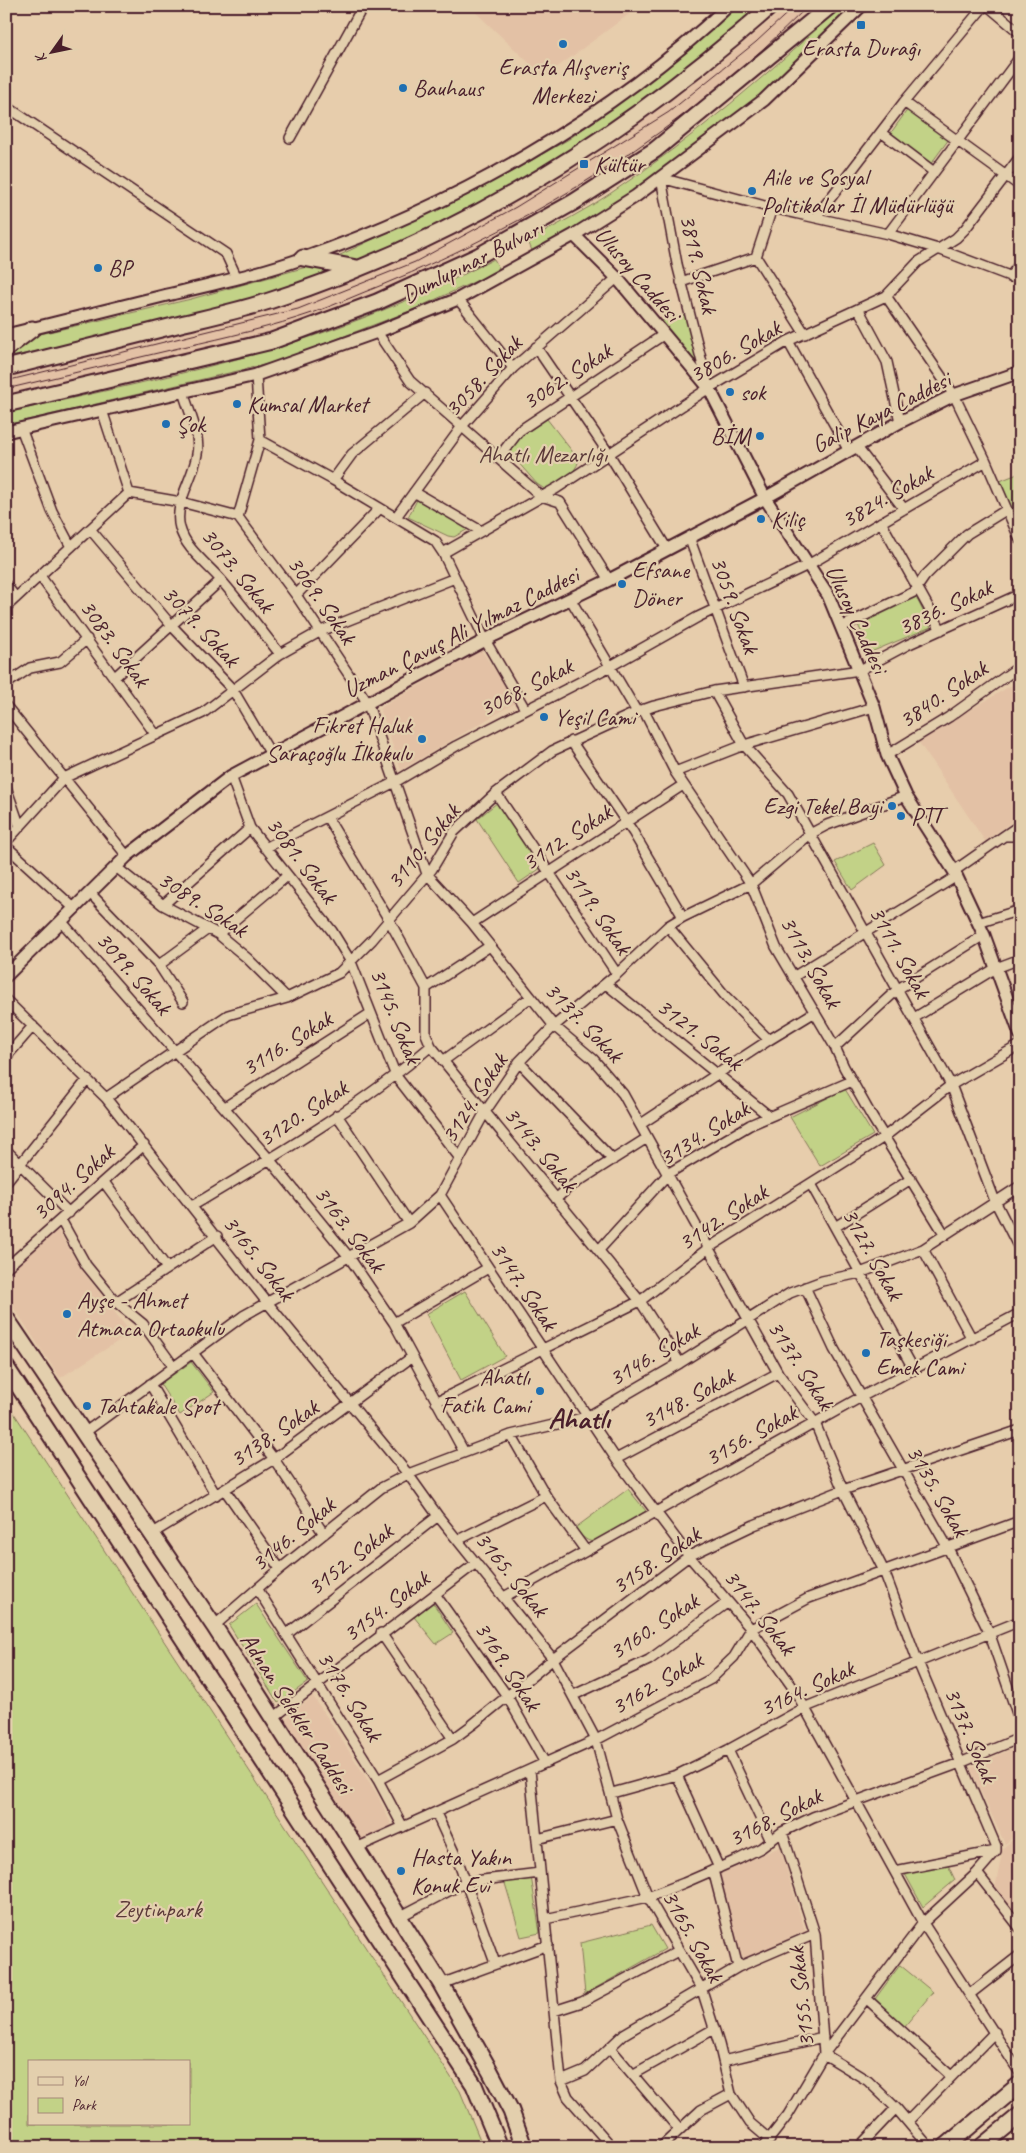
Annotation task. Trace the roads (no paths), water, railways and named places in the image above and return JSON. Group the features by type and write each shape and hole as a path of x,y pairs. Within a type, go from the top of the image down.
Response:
{"main road":[{"name":"Dumlupınar Bulvarı","path":"6,368 246,307 359,269 453,227 543,177 636,114 771,6"},
{"name":"Dumlupınar Bulvarı","path":"6,404 272,341 377,302 478,256 574,202 655,150 830,6"},
{"path":"303,258 359,269"},
{"path":"6,349 32,329"},
{"name":"Adnan Selekler Caddesi","path":"6,1318 214,1626 441,1984 511,2111 524,2147"},
{"path":"6,1367 474,2085 500,2147"},
{"path":"945,2147 1020,2084"},
{"path":"981,2147 1020,2115"}],"street":[{"path":"290,138 363,6"},
{"path":"6,334 237,278 303,258 453,195 537,150 648,74 728,6"},
{"name":"Dumlupınar Bulvarı","path":"6,432 256,374 377,332 458,299 574,235 660,178 764,100 861,6"},
{"path":"816,217 904,102 984,6"},
{"path":"988,6 1020,33"},
{"path":"888,234 1020,57"},
{"path":"904,102 1020,186"},
{"path":"6,106 226,254 237,278"},
{"path":"881,132 934,172"},
{"name":"3806. Sokak","path":"443,553 558,488 709,388 788,341 860,310 886,296 918,262 956,238 1020,158"},
{"path":"660,178 772,208 888,234 938,249 1017,280 1020,263"},
{"name":"3819. Sokak","path":"660,178 681,282 709,388"},
{"path":"756,257 772,208"},
{"name":"Ulusoy Caddesi","path":"574,235 617,278 709,388 765,498 828,595 874,707 887,755 906,796 956,874 984,936 1020,1034"},
{"path":"681,282 756,257"},
{"path":"756,257 805,334"},
{"name":"3058. Sokak","path":"396,517 463,425 513,368 617,278"},
{"path":"886,296 954,396 986,461 1020,540"},
{"path":"458,299 513,368"},
{"path":"860,310 887,362 900,422"},
{"path":"377,332 410,381 463,425 541,496 560,502 609,580"},
{"name":"3062. Sokak","path":"499,457 519,431 663,335"},
{"path":"788,341 853,448 904,509"},
{"path":"536,347 572,397 609,454 667,549"},
{"name":"Galip Kaya Caddesi","path":"765,498 900,422 954,396 1020,372"},
{"path":"129,493 181,502 238,517 260,440 256,374"},
{"name":"3073. Sokak","path":"183,391 196,438 198,453 190,483 181,502 179,527 187,542 221,580 280,654"},
{"path":"334,480 352,454 425,393"},
{"path":"102,410 129,493"},
{"path":"20,428 52,510 71,547"},
{"path":"260,440 334,480 435,541 443,553 485,640 525,709"},
{"name":"3824. Sokak","path":"808,565 986,461"},
{"path":"414,492 480,531"},
{"path":"6,607 129,493"},
{"name":"Uzman Çavuş Ali Yılmaz Caddesi","path":"7,973 62,922 127,856 231,776 272,756 367,702 485,640 571,600 765,498"},
{"path":"296,596 380,508"},
{"path":"841,627 901,600 914,592 925,576 967,534 1006,510"},
{"name":"3069. Sokak","path":"238,517 321,631 367,702 427,874"},
{"path":"881,522 941,630"},
{"name":"3079. Sokak","path":"90,529 171,625 233,690 272,756"},
{"name":"3059. Sokak","path":"689,537 744,687"},
{"name":"3068. Sokak","path":"265,848 395,782 525,709 609,667 716,609 808,565"},
{"name":"3083. Sokak","path":"40,576 116,676 156,735"},
{"path":"6,842 64,778 203,713 280,654 321,631 455,578"},
{"path":"116,676 221,580"},
{"path":"6,585 16,598"},
{"name":"3836. Sokak","path":"860,670 941,630 1019,596"},
{"name":"3113. Sokak","path":"571,600 609,667 640,711 683,785 751,884 776,947 835,1047 884,1137 945,1234"},
{"path":"6,684 30,668 60,662 88,639"},
{"name":"3110. Sokak","path":"106,1098 228,1015 287,998 339,973 389,920 427,874 454,832 496,793 552,751 640,711 714,691 860,670"},
{"name":"3840. Sokak","path":"887,755 949,717 1018,670"},
{"name":"3111. Sokak","path":"714,691 744,745 788,794 914,1018 950,1085 994,1201 1020,1250"},
{"path":"6,706 127,856"},
{"path":"675,772 744,745 874,707"},
{"path":"571,741 627,823 683,916"},
{"name":"3081. Sokak","path":"231,776 250,828 332,931 351,962"},
{"name":"3112. Sokak","path":"472,923 683,785"},
{"path":"7,792 20,827"},
{"name":"3119. Sokak","path":"496,793 617,974"},
{"name":"3124. Sokak","path":"84,1433 266,1301 409,1223 440,1195 485,1112 520,1062 554,1026 606,984 668,926 683,916 751,884 810,834 827,825 906,796"},
{"name":"3143. Sokak","path":"327,817 389,920 426,988 426,1034 431,1046 640,1301 680,1363"},
{"path":"793,977 956,874 1020,824"},
{"path":"162,906 250,828"},
{"path":"1004,836 1020,836"},
{"path":"6,846 75,909"},
{"name":"3089. Sokak","path":"116,867 162,906 218,934 247,958 287,998"},
{"name":"3137. Sokak","path":"427,874 472,923 554,1026 593,1059 623,1094 641,1124 647,1138 669,1173 778,1372 815,1423 843,1490 884,1571 918,1662 996,1846 996,1851"},
{"path":"218,934 287,876"},
{"path":"90,893 159,966 183,1002"},
{"path":"978,923 1020,910"},
{"name":"3099. Sokak","path":"62,922 175,1051"},
{"path":"668,926 727,998 769,1040"},
{"path":"159,966 208,929"},
{"path":"835,1047 898,989 984,936"},
{"path":"426,988 490,946"},
{"path":"914,1018 996,968 1020,959"},
{"name":"3145. Sokak","path":"351,962 396,1076 459,1157"},
{"name":"3121. Sokak","path":"606,984 769,1116"},
{"path":"443,1061 531,997"},
{"name":"3165. Sokak","path":"6,1000 106,1098 217,1236 266,1301 408,1474 438,1516 554,1658 596,1740 618,1818 648,1897 702,1990 723,2061 730,2094 750,2123 770,2140"},
{"path":"641,1124 815,1012"},
{"name":"3116. Sokak","path":"224,1107 371,1013"},
{"path":"6,1057 33,1026"},
{"name":"3142. Sokak","path":"436,1402 640,1301 710,1247 884,1137 950,1085 1020,1045"},
{"name":"3120. Sokak","path":"192,1206 270,1160 396,1076 431,1046"},
{"name":"3163. Sokak","path":"175,1051 270,1160 349,1257 394,1323 464,1452"},
{"path":"520,1062 613,1160"},
{"path":"6,1182 87,1080"},
{"name":"3134. Sokak","path":"599,1250 669,1173 750,1125 852,1081"},
{"path":"337,1115 409,1223"},
{"path":"556,1199 568,1188 647,1138"},
{"name":"3094. Sokak","path":"6,1268 144,1145"},
{"path":"6,1150 69,1213"},
{"path":"835,1227 911,1179"},
{"path":"104,1182 168,1268"},
{"name":"3127. Sokak","path":"812,1184 914,1370"},
{"name":"3146. Sokak","path":"214,1626 381,1488 408,1474 511,1435 587,1417 680,1363 790,1293 822,1281 860,1273 923,1249 994,1201 1020,1186"},
{"name":"3147. Sokak","path":"440,1195 616,1459 689,1556 751,1629 806,1707 923,1923 1020,2072"},
{"path":"61,1220 86,1265 116,1302 143,1324 174,1367"},
{"path":"116,1302 217,1236"},
{"path":"923,1249 972,1339"},
{"path":"394,1323 488,1268"},
{"name":"3135. Sokak","path":"805,1287 834,1349 948,1548 989,1632 1020,1722"},
{"name":"3156. Sokak","path":"504,1597 861,1397 1020,1313"},
{"path":"193,1354 274,1460 324,1534"},
{"name":"3138. Sokak","path":"153,1533 274,1460 412,1357"},
{"name":"3148. Sokak","path":"616,1459 778,1372"},
{"path":"150,1384 216,1495"},
{"name":"3158. Sokak","path":"378,1780 453,1738 554,1658 689,1556 754,1525 843,1490 1019,1432"},
{"path":"511,1435 546,1496 586,1551"},
{"path":"225,1490 280,1570"},
{"path":"458,1540 546,1496"},
{"name":"3152. Sokak","path":"287,1634 438,1516"},
{"path":"751,1629 809,1598 1020,1521"},
{"name":"3154. Sokak","path":"273,1718 381,1633 476,1563"},
{"name":"3176. Sokak","path":"258,1590 378,1780 403,1827"},
{"name":"3169. Sokak","path":"435,1594 507,1696 545,1763"},
{"name":"3160. Sokak","path":"574,1695 649,1660 728,1602"},
{"name":"3164. Sokak","path":"612,1793 677,1775 728,1750 806,1707 1020,1621"},
{"name":"3162. Sokak","path":"356,1848 596,1740 711,1679 734,1657 751,1629"},
{"path":"381,1633 453,1738"},
{"name":"3168. Sokak","path":"545,1919 648,1897 716,1869 813,1817 960,1764 1020,1738"},
{"path":"728,1750 771,1840"},
{"path":"530,1770 561,2080 568,2097 612,2147"},
{"path":"677,1775 716,1869 738,1967"},
{"path":"436,1812 458,1861 495,1963"},
{"path":"537,1839 618,1818"},
{"name":"3155. Sokak","path":"782,1832 815,1934 824,2054 868,2082 896,2108 929,2147"},
{"path":"894,1871 996,1851"},
{"path":"763,2147 788,2115 824,2054 923,1923 977,1873 996,1851"},
{"path":"399,1917 466,1882 540,1873"},
{"path":"977,1873 1020,1928"},
{"path":"561,2080 585,2071 624,2034 702,1990 738,1967 815,1934"},
{"path":"441,1984 548,1945"},
{"path":"554,2011 582,2002 678,1951"},
{"path":"970,1994 1020,1955"},
{"path":"867,1999 951,2076"},
{"path":"634,2074 714,2029"},
{"path":"908,2121 994,2032"},
{"path":"723,2061 823,2037"},
{"path":"610,2048 678,2128"},
{"path":"661,2147 678,2128 701,2110 730,2094"},
{"path":"859,2147 896,2108"}],"tram line":[{"path":"6,381 298,309 415,262 516,207 669,112 756,42 795,6"},
{"path":"6,389 282,322 332,306 441,259 498,231 554,200 609,167 662,131 713,92 808,6"}],"place":[{"name":"Erasta Duraĝı","path":"861,25"},
{"name":"Erasta Alışveriş Merkezi","path":"563,44"},
{"name":"Bauhaus","path":"403,88"},
{"name":"Kültür","path":"584,164"},
{"name":"Aile ve Sosyal Politikalar İl Müdürlüğü","path":"752,191"},
{"name":"BP","path":"98,268"},
{"name":"sok","path":"730,392"},
{"name":"Kumsal Market","path":"237,404"},
{"name":"Şok","path":"166,424"},
{"name":"BİM","path":"760,436"},
{"name":"Kiliç","path":"761,519"},
{"name":"Efsane Döner","path":"622,584"},
{"name":"Yeşil Cami","path":"544,717"},
{"name":"Fikret Haluk Saraçoğlu İlkokulu","path":"422,739"},
{"name":"Ezgi Tekel Bayi","path":"892,806"},
{"name":"PTT","path":"901,816"},
{"name":"Ayşe - Ahmet Atmaca Ortaokulu","path":"67,1314"},
{"name":"Taşkesiği Emek Cami","path":"866,1353"},
{"name":"Ahatlı Fatih Cami","path":"540,1391"},
{"name":"Tahtakale Spot","path":"87,1406"},
{"name":"Hasta Yakın Konuk Evi","path":"401,1871"}],"district":[{"name":"Ahatlı","path":"579,1418"}],"park label":[{"name":"Ahatlı Mezarlığı","path":"543,454"},
{"name":"Zeytinpark","path":"158,1909"}]}
